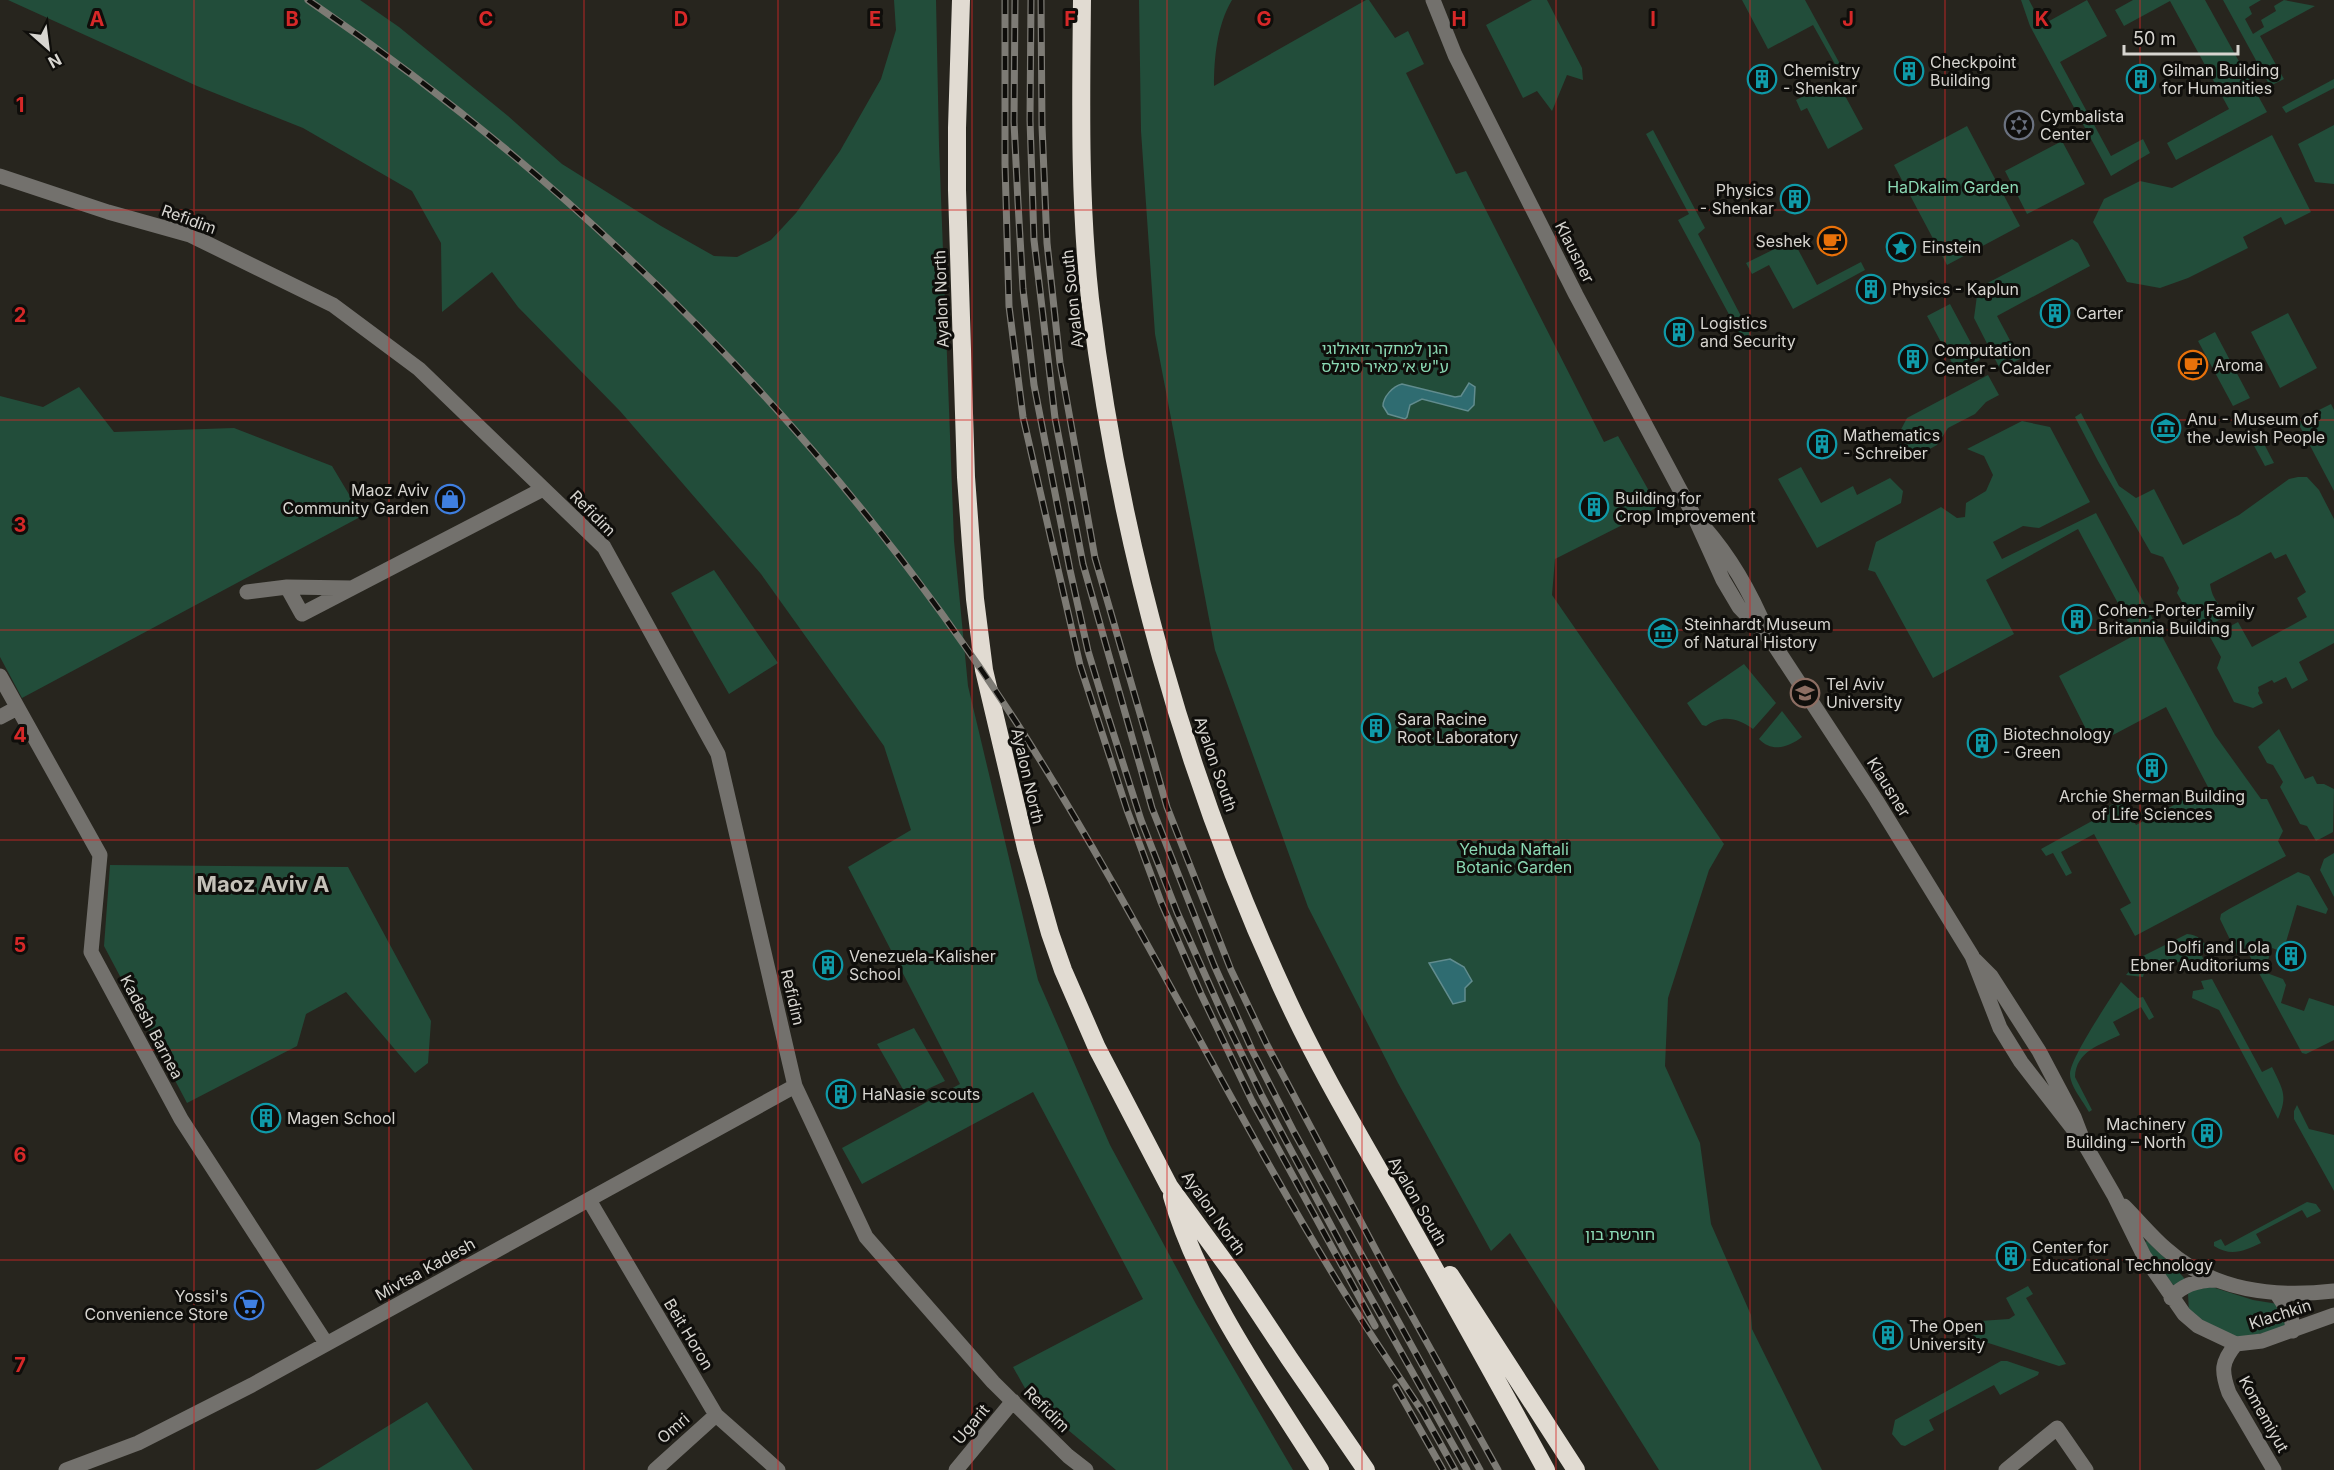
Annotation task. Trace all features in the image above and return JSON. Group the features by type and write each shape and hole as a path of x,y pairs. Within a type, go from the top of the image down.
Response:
{"highway":[{"path":"957,0 958,64"},
{"name":"Ayalon North","path":"962,0 958,64 957,190 966,477 975,598 988,692 1026,848 1063,970 1097,1048 1169,1186 1234,1275 1366,1470"},
{"name":"Ayalon South","path":"1082,0 1081,115 1085,240 1101,381 1142,583 1192,754 1224,846 1287,999 1338,1101 1396,1199 1546,1470"},
{"path":"1338,1101 1576,1470"},
{"path":"1169,1186 1181,1229 1221,1308 1320,1470"}],"street":[{"name":"Klausner","path":"1433,0 1455,55 1576,295 1694,516 1726,552 1738,571 1753,597 1771,640 1876,800 1972,956 2000,1028 2021,1062 2084,1143 2114,1195 2144,1256 2171,1298 2198,1326 2236,1344"},
{"name":"Refidim","path":"0,176 108,213 190,235 333,305 419,369 604,547 718,754 795,1086 866,1237 986,1374 1068,1456 1086,1470"},
{"path":"287,587 302,614 543,489"},
{"path":"247,592 287,587 352,588"},
{"name":"Kadesh Barnea","path":"0,676 100,855 91,952 181,1119 326,1343"},
{"path":"0,717 17,708"},
{"name":"Mivtsa Kadesh","path":"66,1470 138,1443 252,1385 795,1086"},
{"name":"Klausner","path":"2114,1195 2165,1249 2193,1268 2219,1280"},
{"name":"Beit Horon","path":"589,1200 716,1415 778,1470"},
{"path":"2171,1298 2193,1283 2203,1280 2219,1280"},
{"name":"Klachkin","path":"2219,1280 2251,1291 2277,1294 2334,1292"},
{"path":"2277,1294 2291,1315 2293,1331"},
{"name":"Klachkin","path":"2236,1344 2262,1341 2334,1315"},
{"name":"Komemiyut","path":"2236,1344 2224,1360 2225,1382 2229,1393 2274,1470"},
{"name":"Ugarit","path":"956,1470 1013,1401"},
{"name":"Omri","path":"655,1470 716,1415"},
{"path":"2006,1470 2057,1428 2085,1470"}],"green space":[{"path":"8,0 360,0 399,27 508,116 562,164 714,256 737,257 771,240 796,213 840,151 881,79 896,30 894,0 936,0 939,145 954,541 968,686 1038,980 1110,1145 1196,1304 1293,1470 1116,1470 1031,1399 1013,1367 1143,1299 1033,1092 862,1184 842,1148 960,1084 848,867 911,830 884,746 761,574 620,411 518,307 492,272 442,312 441,243 412,191 303,128 197,86"},
{"path":"1139,0 1232,0 1217,42 1214,86 1366,0 1369,0 1395,38 1408,31 1424,64 1406,73 1456,174 1466,171 1604,442 1618,436 1658,507 1555,559 1552,595 1724,844 1709,870 1668,998 1665,1066 1700,1143 1711,1224 1751,1315 1752,1329 1822,1470 1659,1470 1510,1233 1491,1251 1398,1083 1308,907 1215,650 1155,334 1141,131"},
{"path":"1532,0 1547,0 1582,68 1583,80 1567,75 1552,111 1537,91 1523,98 1486,25"},
{"path":"1742,0 1805,0 1840,64 1836,66 1813,25 1768,49"},
{"path":"2021,0 2029,0 2042,25 2087,0 2107,36 2060,62 2111,156 2143,139 2150,153 2111,176 2030,26"},
{"path":"2133,0 2205,0 2267,112 2176,160 2167,143 2229,109 2170,1 2124,26 2115,10"},
{"path":"2223,0 2261,0 2249,7 2252,14 2245,19 2253,34 2264,27 2261,20 2276,11 2274,6 2284,0 2315,6 2260,36 2284,79 2270,86"},
{"path":"1836,79 1863,129 1828,149 1807,108 1801,111 1796,100"},
{"path":"2334,79 2334,88 2286,113 2282,107"},
{"path":"2334,125 2334,184 2315,182 2298,144"},
{"name":"HaDkalim Garden","path":"1967,126 2020,226 1947,265 1894,165"},
{"path":"1653,130 1705,228 1698,234 1753,339 1745,344 1678,220 1689,214 1646,134"},
{"path":"2272,135 2311,212 2285,225 2281,217 2243,237 2248,248 2188,278 2160,288 2127,282 2093,222 2104,199 2140,181 2172,188"},
{"path":"2062,141 2085,184 2027,214 2005,171"},
{"path":"2072,239 2078,243 2090,266 1997,316 2020,359 2000,369 1974,318 1978,288"},
{"path":"1793,240 1817,285 1861,262 1865,270 1793,309 1769,265 1752,274 1746,263"},
{"path":"1950,304 1980,360 1957,372 1927,316"},
{"path":"2288,313 2317,368 2280,388 2251,332"},
{"path":"2215,332 2250,398 2233,406 2198,341"},
{"path":"1988,375 1999,395 1986,402 1975,414 1948,428 1937,445 1908,461 1896,439 1907,418"},
{"path":"79,387 114,432 234,428 332,466 362,516 22,698 0,657 0,396 43,407"},
{"path":"2331,404 2334,410 2334,491 2297,421"},
{"path":"2081,413 2119,486 2136,498 2154,489 2183,545 2239,515 2289,479 2307,477 2319,490 2334,519 2334,643 2299,662 2308,680 2292,689 2286,677 2274,683 2272,680 2258,687 2263,703 2253,708 2234,702 2217,668 2221,657 2210,637 2238,622 2252,647 2307,617 2297,598 2306,592 2286,554 2275,559 2271,552 2210,584 2215,598 2227,616 2204,628 2202,623 2194,623 2177,593 2179,588 2163,557 2151,553 2098,461 2075,417"},
{"path":"2022,421 2050,427 2090,502 2039,528 2023,526 1993,542 2002,559 2096,513 2215,735 2261,799 2267,799 2283,831 2278,841 2286,856 2135,936 2120,909 2131,903 2094,834 2061,852 2072,873 2066,876 2053,853 2046,856 2041,849 2092,821 2109,806 2122,800 2136,825 2208,787 2166,707 2094,745 2059,676 2135,635 2078,529 1986,580 2014,634 1933,678 1875,572 1868,570 1876,542 1941,507 1957,518 1965,517 1966,503 1986,491 1993,475 1984,456 1967,449"},
{"path":"2261,438 2274,463 2265,466 2252,442"},
{"path":"1801,467 1821,503 1853,486 1857,495 1890,478 1903,491 1901,503 1817,548 1778,479"},
{"path":"714,570 778,663 729,694 671,593"},
{"path":"1744,664 1776,703 1753,729 1742,722 1730,719 1718,720 1706,726 1702,725 1687,703"},
{"path":"1782,711 1802,737 1786,746 1769,746 1759,739"},
{"path":"2279,729 2305,779 2313,776 2317,784 2324,784 2334,789 2333,832 2316,841 2307,826 2300,824 2280,787 2283,782 2273,765 2267,763 2258,747"},
{"path":"2334,853 2334,897 2320,870 2324,859"},
{"path":"110,865 348,867 431,1021 428,1063 415,1073 346,992 306,1014 297,1046 187,1103 104,946"},
{"path":"2298,872 2309,876 2328,909 2326,914 2297,905 2283,952 2272,948 2264,972 2283,979 2286,985 2281,1003 2304,1011 2309,998 2334,1006 2334,1040 2306,1054 2302,1053 2246,949 2237,954 2220,919 2221,914 2229,909"},
{"path":"2187,934 2205,943 2209,950 2201,954 2207,966 2193,971 2196,960 2146,966 2143,977 2126,975 2141,957"},
{"path":"2212,979 2262,1072 2272,1067 2279,1081 2283,1093 2283,1104 2278,1119 2219,1010 2192,998 2193,991 2204,989 2201,981"},
{"path":"2121,982 2138,998 2143,997 2154,1017 2149,1020 2141,1007 2113,1022 2120,1035 2084,1055 2076,1068 2075,1077 2092,1110 2089,1112 2072,1083 2070,1074 2084,1042"},
{"path":"914,1028 945,1081 908,1098 877,1044"},
{"path":"2297,1105 2309,1129 2334,1135 2334,1191 2294,1119"},
{"path":"2307,1202 2316,1204 2321,1211 2307,1218 2302,1210 2256,1234 2261,1243 2232,1252 2214,1246 2214,1242 2221,1239 2225,1246"},
{"path":"2147,1241 2185,1280 2175,1287 2157,1265 2145,1242"},
{"path":"2028,1286 2033,1294 2026,1298 2066,1364 2059,1366 1976,1339 1969,1328 1980,1321 2009,1319 2015,1315 2006,1298"},
{"path":"2212,1287 2253,1300 2278,1304 2287,1329 2235,1338 2189,1313 2188,1294 2191,1290"},
{"path":"2001,1361 2039,1372 2038,1375 2000,1395 1994,1385 1929,1420 1934,1430 1905,1446 1901,1445 1892,1434 1895,1420"},
{"path":"427,1402 473,1470 315,1470 318,1469"}],"water":[{"path":"1469,383 1475,387 1474,405 1468,411 1422,399 1410,405 1405,419 1388,414 1383,406 1389,392 1402,384 1455,397 1461,396"},
{"path":"1450,959 1464,967 1472,981 1465,988 1465,1001 1453,1004 1429,963"}],"railway":[{"path":"308,0 413,75 514,156 611,241 704,332 792,426 875,526 953,629 1025,736 1145,940 1259,1148 1339,1284 1424,1414"},
{"path":"1005,0 1005,164 1009,306 1023,417 1080,665 1127,810 1161,902 1201,994 1252,1101 1375,1326"},
{"path":"1015,0 1014,122 1023,289 1034,385 1070,570 1088,651 1105,707 1141,820 1177,912 1222,1013 1262,1096 1344,1250 1467,1470"},
{"path":"1031,0 1030,120 1034,240 1055,418 1083,564 1152,808 1214,965 1252,1050 1294,1132 1480,1470"},
{"path":"1041,0 1042,126 1047,243 1060,363 1095,558 1167,807 1231,970 1267,1045 1387,1271 1498,1470"},
{"path":"1396,1387 1443,1470"},
{"path":"1420,1407 1455,1470"}],"place":[{"name":"Checkpoint Building","path":"1909,71"},
{"name":"Chemistry - Shenkar","path":"1762,79"},
{"name":"Gilman Building for Humanities","path":"2141,79"},
{"name":"Cymbalista Center","path":"2019,125"},
{"name":"Physics - Shenkar","path":"1795,199"},
{"name":"Seshek","path":"1832,241"},
{"name":"Einstein","path":"1901,247"},
{"name":"Physics - Kaplun","path":"1871,289"},
{"name":"Carter","path":"2055,313"},
{"name":"Logistics and Security","path":"1679,332"},
{"name":"Computation Center - Calder","path":"1913,359"},
{"name":"Aroma","path":"2193,365"},
{"name":"Anu - Museum of the Jewish People","path":"2166,428"},
{"name":"Mathematics - Schreiber","path":"1822,444"},
{"name":"Maoz Aviv Community Garden","path":"450,499"},
{"name":"Building for Crop Improvement","path":"1594,507"},
{"name":"Cohen-Porter Family Britannia Building","path":"2077,619"},
{"name":"Steinhardt Museum of Natural History","path":"1663,633"},
{"name":"Tel Aviv University","path":"1805,693"},
{"name":"Sara Racine Root Laboratory","path":"1376,728"},
{"name":"Biotechnology - Green","path":"1982,743"},
{"name":"Archie Sherman Building of Life Sciences","path":"2152,768"},
{"name":"Dolfi and Lola Ebner Auditoriums","path":"2291,956"},
{"name":"Venezuela-Kalisher School","path":"828,965"},
{"name":"HaNasie scouts","path":"841,1094"},
{"name":"Magen School","path":"266,1118"},
{"name":"Machinery Building – North","path":"2207,1133"},
{"name":"Center for Educational Technology","path":"2011,1256"},
{"name":"Yossi's Convenience Store","path":"249,1305"},
{"name":"The Open University","path":"1888,1335"}],"district":[{"name":"Maoz Aviv A","path":"263,884"}],"park label":[{"name":"הגן למחקר זואולוגי ע\"ש א׳ מאיר סיגלס","path":"1385,357"},
{"name":"Yehuda Naftali Botanic Garden","path":"1514,858"},
{"name":"חורשת בון","path":"1620,1234"}]}
